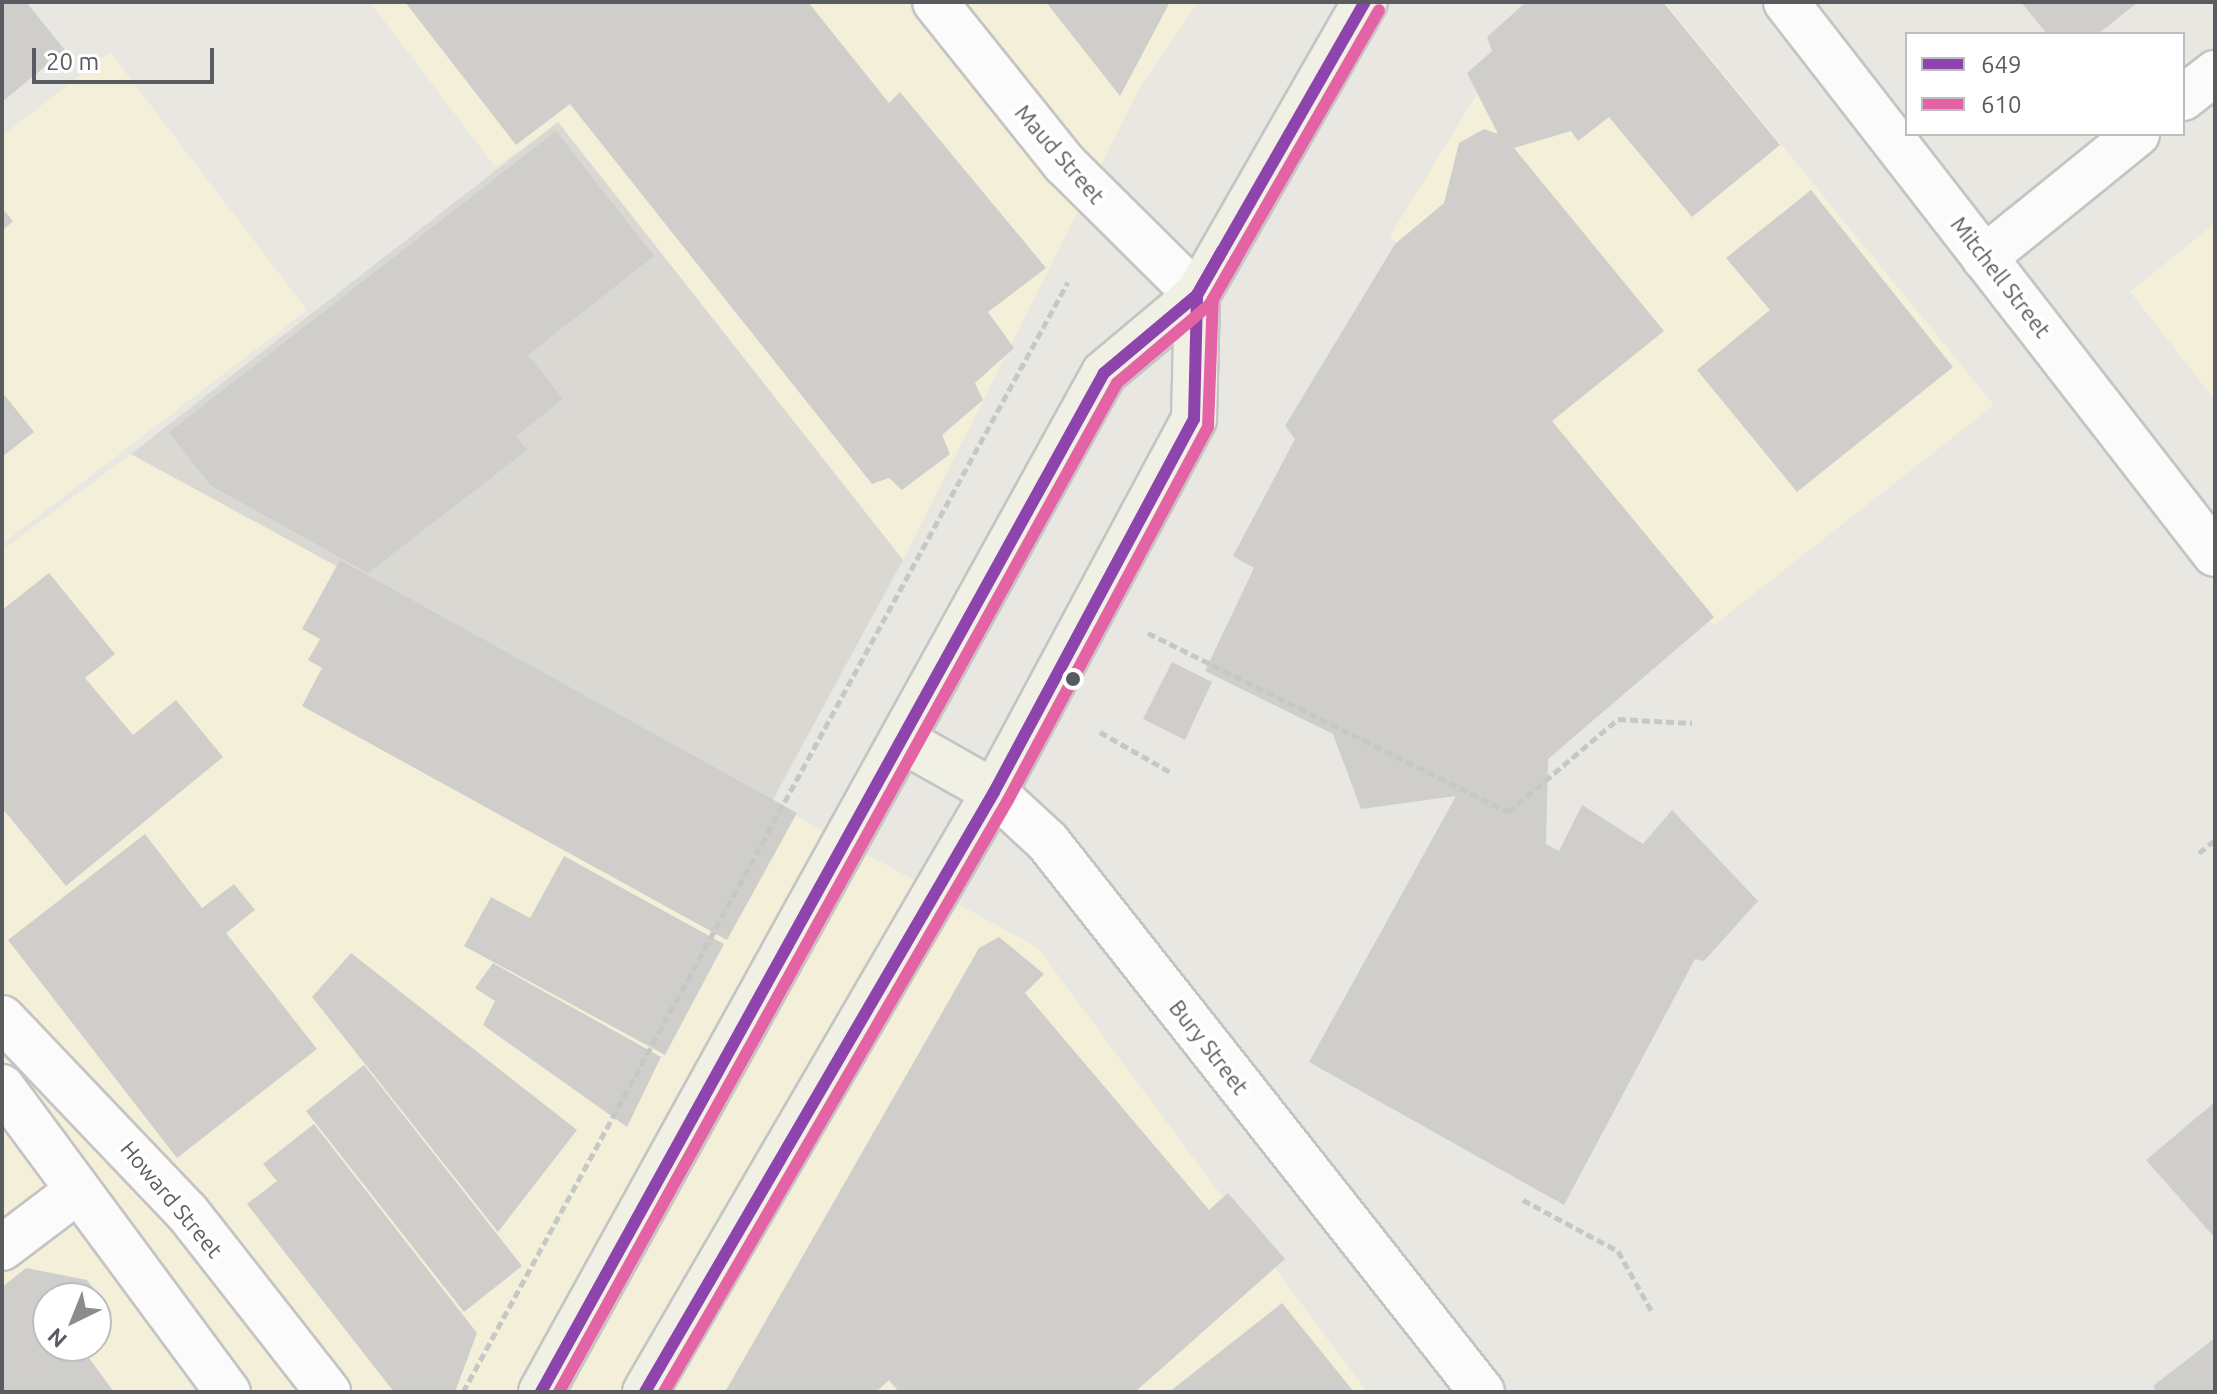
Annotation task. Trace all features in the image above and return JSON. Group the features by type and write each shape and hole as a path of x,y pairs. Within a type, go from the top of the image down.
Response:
{"main road":[{"path":"541,1392 1108,366 1197,295 1365,2"},
{"path":"645,1392 994,792 1194,419 1197,295"},
{"name":"Bury Street","path":"902,740 994,792"}],"street":[{"name":"Maud Street","path":"935,2 1065,164 1197,295"},
{"name":"Mitchell Street","path":"1786,2 2215,554"},
{"path":"2185,96 2215,73"},
{"path":"1984,258 2135,136"},
{"name":"Bury Street","path":"994,792 1047,841 1482,1392"},
{"name":"Howard Street","path":"2,1018 132,1150 328,1392"},
{"path":"2,1087 76,1192 228,1392"},
{"path":"2,1248 132,1150"}],"path":[{"path":"463,1392 1068,282"},
{"path":"1148,633 1508,812 1618,719 1692,723"},
{"path":"1100,732 1172,773"},
{"path":"2199,853 2215,840"},
{"path":"1523,1200 1618,1251 1651,1310"}],"shaded area":[{"path":"370,2 1198,2 1140,87 903,560 558,123 495,167"},
{"path":"1533,2 1665,2 1994,405 1714,625 1390,236"},
{"path":"110,52 307,310 2,544 2,136"},
{"path":"558,122 903,560 771,803 131,454"},
{"path":"2215,223 2215,400 2130,292"},
{"path":"131,454 1037,947 1367,1392 2,1392 2,550"}],"building":[{"path":"2,2 26,2 65,50 2,102"},
{"path":"405,2 808,2 889,103 900,92 1046,268 988,312 1014,348 975,383 983,400 942,435 950,454 902,490 889,478 872,484 570,104 516,145"},
{"path":"1046,2 1170,2 1120,96"},
{"path":"1526,2 1663,2 1780,145 1692,217 1609,117 1578,141 1571,131 1514,148 1664,331 1552,421 1714,617 1548,759 1546,844 1559,851 1582,805 1643,844 1672,810 1758,901 1704,961 1695,959 1564,1205 1309,1062 1456,796 1361,809 1333,734 1205,671 1254,568 1233,556 1295,439 1285,426 1395,244 1444,203 1459,143 1484,129 1498,134 1467,73 1492,51 1487,37"},
{"path":"2021,2 2138,2 2100,32 2045,32"},
{"path":"556,131 654,256 528,355 563,399 516,436 527,450 368,573 210,485 169,432"},
{"path":"1811,190 1953,367 1797,492 1697,370 1770,310 1726,258"},
{"path":"2,208 13,221 2,231"},
{"path":"2,392 34,432 2,457"},
{"path":"340,560 797,813 727,940 302,706 322,668 308,660 320,639 302,629"},
{"path":"49,573 115,654 85,678 133,735 176,700 223,757 66,886 2,808 2,610"},
{"path":"1172,662 1212,682 1185,740 1143,719"},
{"path":"145,834 202,908 234,884 255,910 226,933 317,1049 177,1158 8,940"},
{"path":"564,856 724,944 665,1055 464,946 491,897 530,918"},
{"path":"999,937 1044,974 1025,993 1209,1210 1228,1193 1285,1259 1135,1392 899,1392 889,1380 876,1392 725,1392 979,948"},
{"path":"351,953 577,1130 498,1232 312,997"},
{"path":"493,963 661,1057 627,1127 483,1025 495,1001 475,988"},
{"path":"364,1065 522,1266 464,1312 306,1111"},
{"path":"2215,1102 2215,1238 2146,1160"},
{"path":"314,1124 477,1333 455,1392 394,1392 247,1204 277,1181 263,1164"},
{"path":"26,1268 87,1280 89,1282 32,1282 32,1362 92,1362 114,1392 2,1392 2,1287"},
{"path":"1282,1303 1354,1392 1169,1392"},
{"path":"2215,1338 2215,1392 2157,1392 2153,1386"}],"transit line":[{"name":"649","path":"541,1392 1104,373 1197,295 1365,2"},
{"name":"610","path":"559,1392 1117,383 1210,304 1379,10"},
{"name":"649","path":"645,1392 994,792 1194,419 1197,295 1222,251"},
{"name":"610","path":"664,1392 1008,800 1208,427 1213,299 1236,259"}]}
